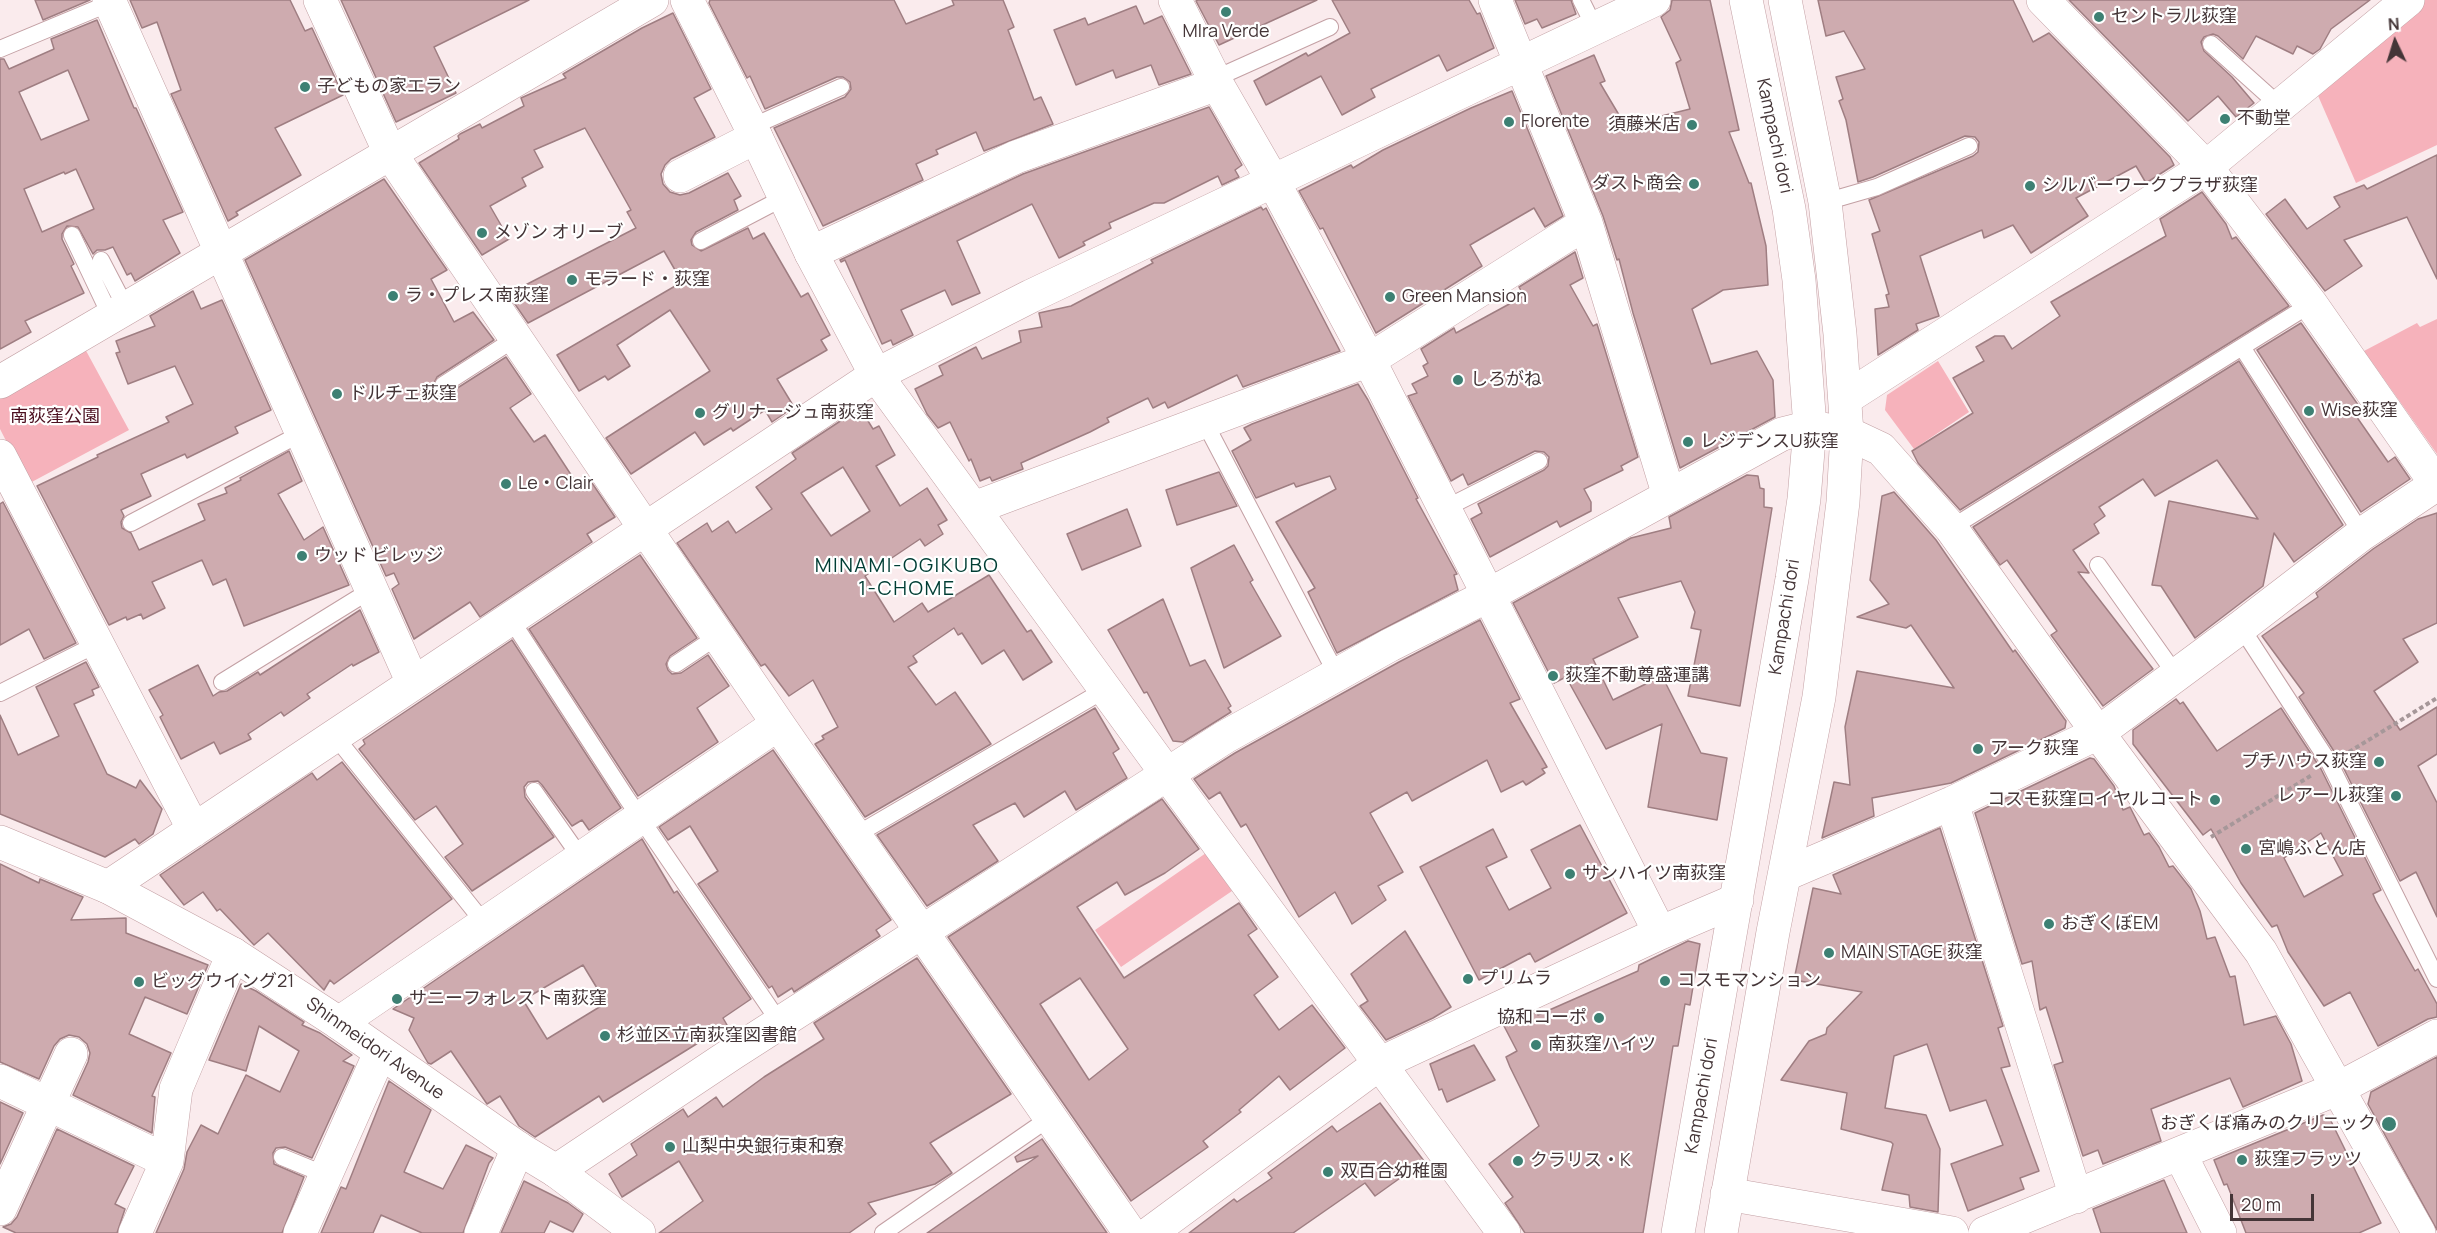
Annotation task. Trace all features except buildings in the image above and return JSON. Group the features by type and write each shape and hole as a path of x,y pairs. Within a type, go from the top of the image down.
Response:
{"street":[{"path":"320,0 390,153 778,724 1130,1233"},
{"path":"0,382 652,0"},
{"path":"687,0 754,132 811,253 876,375 1504,1233"},
{"path":"1175,0 1215,81 1273,181 1369,360 1660,933"},
{"path":"1495,0 1586,223 1669,496"},
{"path":"108,887 876,375 1031,296 1596,30 1654,0"},
{"name":"Kampachi dori","path":"1678,1233 1792,579 1804,499 1810,427 1799,280 1791,221 1746,0"},
{"name":"Kampachi dori","path":"1721,1233 1773,932 1819,697 1843,502 1847,433 1846,398 1825,202 1785,0"},
{"path":"1786,874 1952,803 2098,733 2362,534 2437,485 2311,304 2206,167 2043,0"},
{"path":"1846,398 2206,167 2404,1"},
{"path":"109,2 413,683"},
{"path":"811,253 1016,157 1215,81"},
{"path":"680,176 754,132"},
{"path":"974,508 1369,360 1586,223"},
{"path":"556,1171 780,1023 1225,737 1782,434 1810,427 1847,433 1881,449 1951,528 2098,733 2261,952 2419,1233"},
{"path":"0,456 194,830"},
{"path":"339,1023 778,724"},
{"path":"1952,803 2076,1197"},
{"name":"Shinmeidori Avenue","path":"0,842 108,887 232,954 339,1023 518,1148 556,1171 639,1233"},
{"path":"1150,1233 1379,1064 1660,933 1737,900"},
{"path":"135,1233 167,1161 176,1089 232,954"},
{"path":"1985,1233 2339,1088 2437,1036"},
{"path":"300,1233 380,1053"},
{"path":"1,1203 71,1054"},
{"path":"0,1081 167,1161"},
{"path":"481,1233 518,1148"},
{"path":"2180,1154 2220,1233"},
{"path":"1727,1194 1952,1233"}],"lane":[{"path":"1581,0 1596,30"},
{"path":"0,49 109,2"},
{"path":"1215,81 1330,27"},
{"path":"2211,44 2280,106"},
{"path":"754,132 842,87"},
{"path":"1825,202 1877,187 1969,146"},
{"path":"700,241 784,197"},
{"path":"72,235 119,312"},
{"path":"101,260 119,312"},
{"path":"1951,528 2311,304"},
{"path":"443,385 516,338"},
{"path":"2242,347 2362,534"},
{"path":"1205,423 1337,675"},
{"path":"130,524 302,433"},
{"path":"1444,509 1539,461"},
{"path":"2098,565 2176,675"},
{"path":"222,682 371,590"},
{"path":"510,618 626,797 780,1023"},
{"path":"2241,627 2330,764 2437,979"},
{"path":"676,664 718,636"},
{"path":"0,693 97,644"},
{"path":"856,835 1106,689"},
{"path":"334,735 485,924"},
{"path":"534,791 581,858"},
{"path":"883,1233 1051,1117"},
{"path":"282,1157 326,1175"}],"green space":[{"path":"2424,0 2437,0 2437,145 2356,183 2316,91"},
{"path":"2437,319 2437,454 2364,351 2417,323 2420,327"},
{"name":"南荻窪公園","path":"84,347 129,430 28,484 0,429 0,393"},
{"path":"1938,361 1969,412 1914,449 1885,410 1887,395"},
{"path":"1206,853 1232,891 1121,967 1095,930"}],"place":[{"name":"Mlra Verde","path":"1226,12"},
{"name":"セントラル荻窪","path":"2099,17"},
{"name":"子どもの家エラン","path":"305,87"},
{"name":"不動堂","path":"2225,119"},
{"name":"Florente","path":"1509,122"},
{"name":"須藤米店","path":"1692,125"},
{"name":"ダスト商会","path":"1694,184"},
{"name":"シルバーワークプラザ荻窪","path":"2030,186"},
{"name":"メゾン オリーブ","path":"482,233"},
{"name":"モラード・荻窪","path":"572,280"},
{"name":"ラ・プレス南荻窪","path":"393,296"},
{"name":"Green Mansion","path":"1390,297"},
{"name":"しろがね","path":"1458,380"},
{"name":"ドルチェ荻窪","path":"337,394"},
{"name":"Wise荻窪","path":"2309,411"},
{"name":"グリナージュ南荻窪","path":"700,413"},
{"name":"レジデンスU荻窪","path":"1688,442"},
{"name":"Le・Clair","path":"506,484"},
{"name":"ウッド ビレッジ","path":"302,556"},
{"name":"荻窪不動尊盛運講","path":"1553,676"},
{"name":"アーク荻窪","path":"1978,749"},
{"name":"プチハウス荻窪","path":"2379,762"},
{"name":"レアール荻窪","path":"2396,796"},
{"name":"コスモ荻窪ロイヤルコート","path":"2215,800"},
{"name":"宮嶋ふとん店","path":"2246,849"},
{"name":"サンハイツ南荻窪","path":"1570,874"},
{"name":"おぎくぼEM","path":"2049,924"},
{"name":"MAIN STAGE 荻窪","path":"1829,953"},
{"name":"プリムラ","path":"1468,979"},
{"name":"コスモマンション","path":"1665,981"},
{"name":"ビッグウイング21","path":"139,982"},
{"name":"サニーフォレスト南荻窪","path":"397,999"},
{"name":"協和コーポ","path":"1599,1018"},
{"name":"杉並区立南荻窪図書館","path":"605,1036"},
{"name":"南荻窪ハイツ","path":"1536,1045"},
{"name":"おぎくぼ痛みのクリニック","path":"2389,1124"},
{"name":"山梨中央銀行東和寮","path":"670,1147"},
{"name":"荻窪フラッツ","path":"2242,1160"},
{"name":"クラリス・K","path":"1518,1161"},
{"name":"双百合幼稚園","path":"1328,1172"}],"district":[{"name":"MINAMI-OGIKUBO 1-CHOME","path":"907,578"}]}
